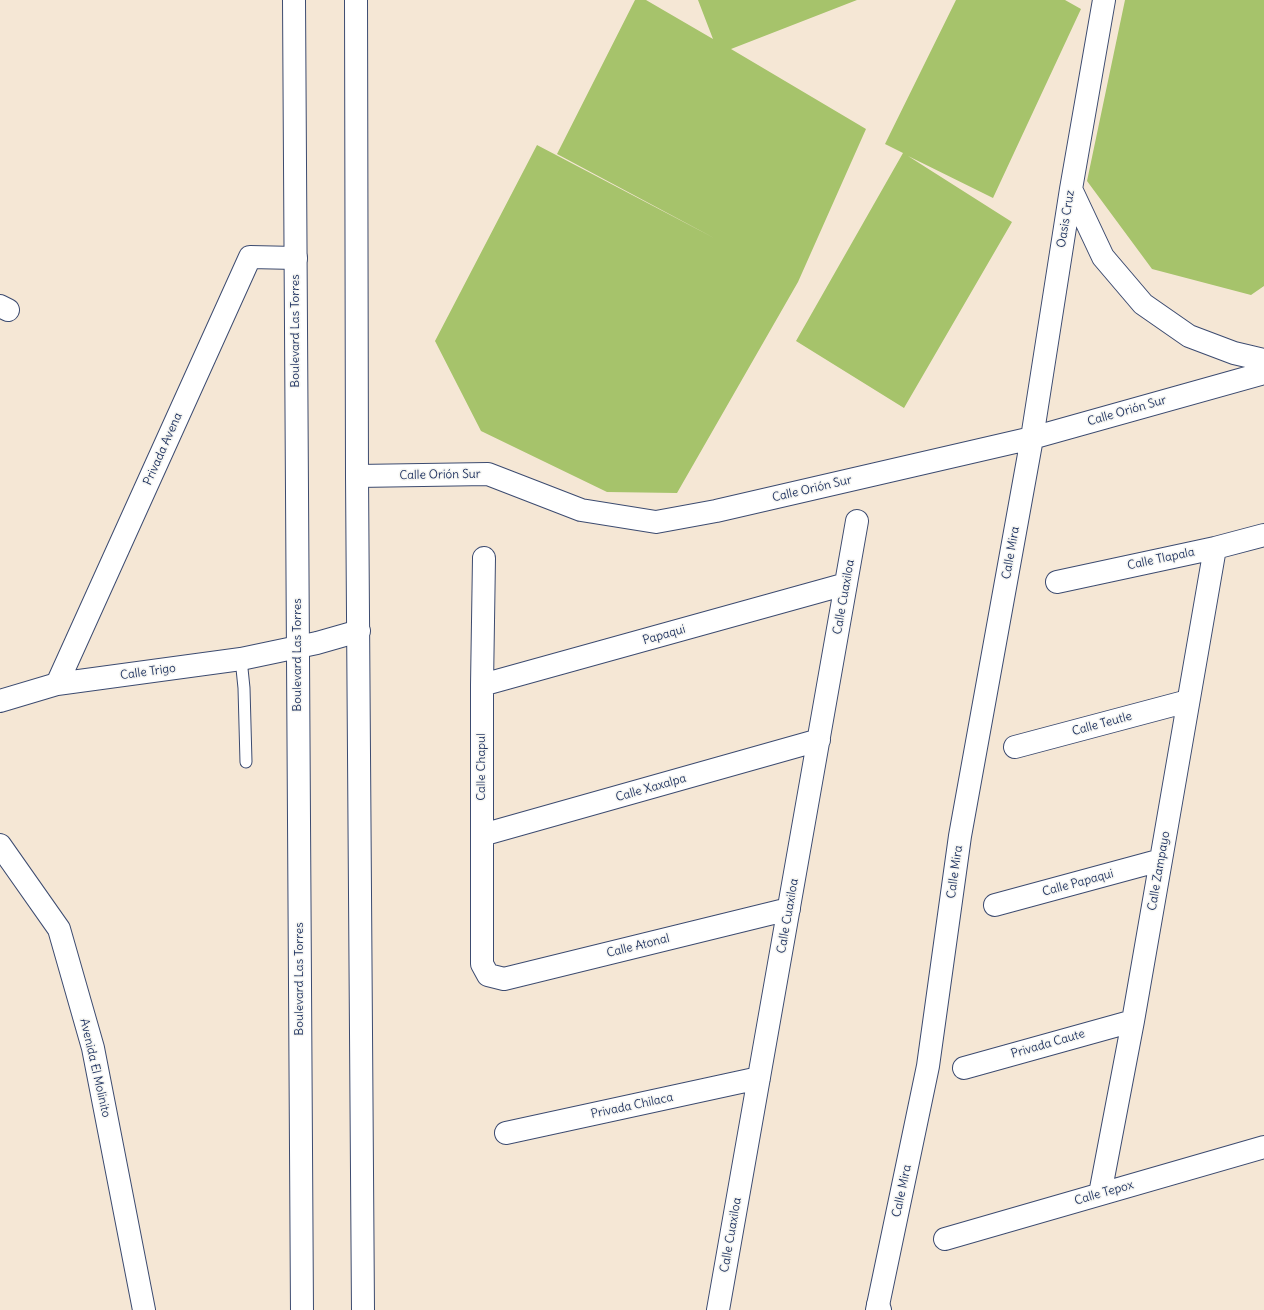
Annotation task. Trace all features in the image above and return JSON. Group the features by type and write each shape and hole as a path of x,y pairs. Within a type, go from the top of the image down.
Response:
{"street":[{"name":"Boulevard Las Torres","path":"294,0 302,1310"},
{"path":"356,0 357,476 363,1310"},
{"name":"Oasis Cruz","path":"1032,438 1071,189 1104,0"},
{"path":"1071,189 1103,257 1143,304 1189,336 1234,353 1264,360"},
{"name":"Privada Avena","path":"58,684 250,257 296,258"},
{"name":"Calle Orión Sur","path":"357,476 488,474 581,510 656,522 724,510 1032,438 1264,373"},
{"name":"Calle Mira","path":"878,1308 928,1066 960,836 1032,438"},
{"name":"Calle Cuaxiloa","path":"718,1310 857,521"},
{"name":"Calle Tlapala","path":"1057,582 1215,548 1264,535"},
{"name":"Calle Zampayo","path":"1100,1194 1133,1021 1215,548"},
{"name":"Calle Chapul","path":"484,558 482,685 482,964 488,975"},
{"name":"Papaqui","path":"482,685 846,584"},
{"name":"Calle Trigo","path":"0,701 58,684 241,660 359,631"},
{"name":"Calle Teutle","path":"1015,747 1188,701"},
{"name":"Calle Xaxalpa","path":"482,835 819,740"},
{"name":"Avenida El Molinito","path":"0,845 59,929 93,1048 144,1310"},
{"name":"Calle Papaqui","path":"995,906 1161,860"},
{"name":"Calle Atonal","path":"488,975 504,980 789,909"},
{"name":"Privada Caute","path":"964,1068 1133,1021"},
{"name":"Privada Chilaca","path":"506,1133 759,1078"},
{"name":"Calle Tepox","path":"945,1239 1264,1147"}],"lane":[{"path":"241,660 244,688 246,762"}],"green space":[{"path":"635,0 646,0 713,39 698,0 857,0 731,49 866,129 798,282 677,493 607,492 481,431 435,341 537,145 716,239 557,154"},
{"path":"956,0 1065,0 1081,9 993,198 908,156 1012,222 904,408 796,341 903,153 885,144"},
{"path":"1125,0 1264,0 1264,286 1251,295 1152,269 1087,181"}]}
